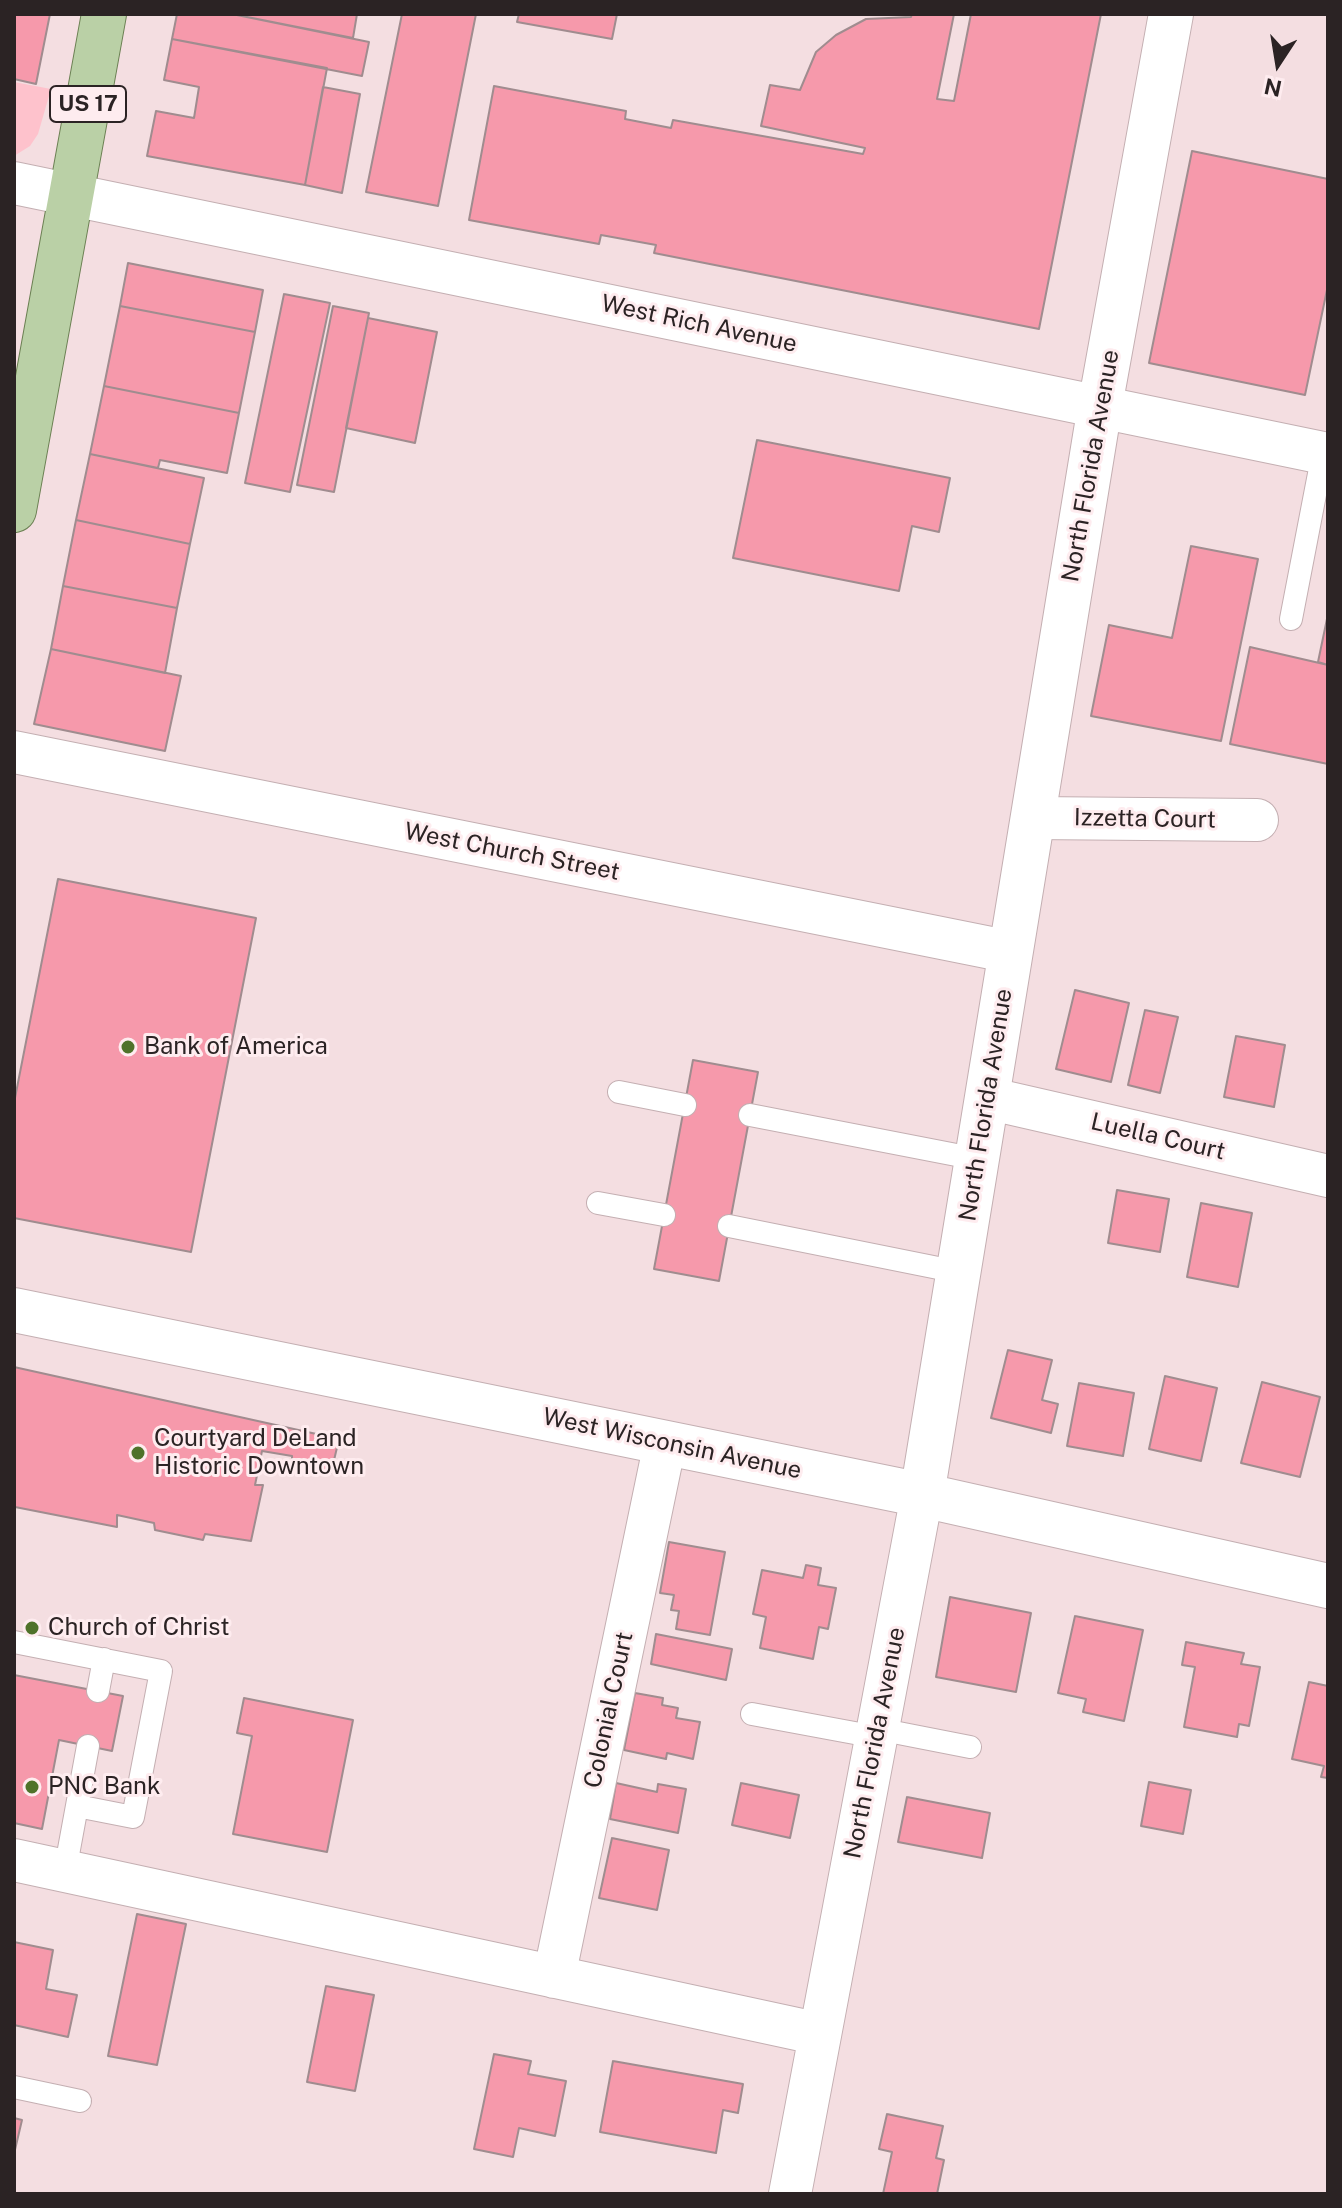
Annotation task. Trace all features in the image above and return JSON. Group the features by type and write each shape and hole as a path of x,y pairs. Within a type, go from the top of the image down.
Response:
{"main road":[{"name":"US 17","path":"14,510 104,14"}],"street":[{"name":"North Florida Avenue","path":"790,2194 922,1495 1100,406 1171,14"},
{"name":"West Rich Avenue","path":"14,183 1326,453"},
{"name":"West Church Street","path":"14,752 1011,952"},
{"name":"Izzetta Court","path":"1033,818 1257,820"},
{"name":"Luella Court","path":"987,1098 1328,1176"},
{"name":"West Wisconsin Avenue","path":"14,1310 922,1495 1328,1586"},
{"name":"Colonial Court","path":"554,1977 665,1443"},
{"path":"14,1860 820,2034"}],"lane":[{"path":"1291,619 1326,453"},
{"path":"619,1092 685,1105"},
{"path":"750,1115 977,1159"},
{"path":"598,1203 664,1215"},
{"path":"729,1226 958,1272"},
{"path":"14,1642 161,1671 133,1817 77,1806"},
{"path":"98,1691 104,1659"},
{"path":"752,1714 970,1747"},
{"path":"65,1871 88,1746"},
{"path":"14,2087 80,2101"}],"shaded area":[{"path":"14,82 51,89 38,134 30,146 14,156"}],"building":[{"path":"14,14 50,14 36,84 14,79"},
{"path":"177,14 232,14 369,42 362,76 172,39"},
{"path":"232,14 357,14 353,38"},
{"path":"402,14 476,14 438,206 366,192"},
{"path":"519,14 617,14 612,39 517,22"},
{"path":"912,14 954,14 937,99 954,101 971,14 1101,14 1039,329 654,253 656,245 601,235 599,244 469,220 494,86 626,111 625,119 671,128 673,120 863,154 865,148 761,126 770,85 800,90 816,52 836,35 866,19 911,17"},
{"path":"172,39 327,68 305,185 147,156 156,111 194,118 199,87 164,80"},
{"path":"323,87 360,94 342,193 305,185"},
{"path":"1192,151 1328,179 1328,285 1305,395 1149,363"},
{"path":"128,263 263,290 255,332 120,306"},
{"path":"284,294 330,303 290,492 245,483"},
{"path":"120,306 255,332 239,413 104,386"},
{"path":"333,306 369,313 334,492 297,485"},
{"path":"368,318 437,332 415,443 346,428"},
{"path":"104,386 239,413 227,473 160,460 158,468 90,454"},
{"path":"757,440 950,478 939,532 912,526 899,591 733,558"},
{"path":"90,454 204,478 190,544 76,520"},
{"path":"76,520 190,544 177,608 63,586"},
{"path":"1191,546 1258,559 1221,741 1091,716 1109,625 1172,638"},
{"path":"63,586 177,608 165,673 51,649"},
{"path":"1328,614 1328,665 1318,662"},
{"path":"1250,647 1328,665 1328,764 1230,744"},
{"path":"51,649 181,676 165,751 34,724"},
{"name":"Bank of America","path":"58,879 256,918 191,1252 14,1218 14,1103"},
{"path":"1075,990 1129,1003 1111,1082 1056,1069"},
{"path":"1145,1010 1178,1017 1160,1093 1128,1085"},
{"path":"1236,1036 1285,1045 1274,1107 1224,1097"},
{"path":"693,1060 758,1072 719,1281 654,1269"},
{"path":"1117,1190 1169,1199 1160,1252 1108,1243"},
{"path":"1201,1203 1252,1213 1238,1287 1187,1277"},
{"path":"1008,1350 1052,1360 1042,1400 1058,1404 1051,1433 991,1418"},
{"name":"Courtyard DeLand Historic Downtown","path":"14,1367 339,1439 331,1473 292,1465 292,1456 262,1451 255,1485 263,1485 251,1541 205,1534 203,1540 155,1530 154,1523 117,1515 117,1527 15,1507"},
{"path":"1165,1376 1217,1388 1201,1461 1149,1449"},
{"path":"1262,1382 1320,1397 1300,1477 1241,1463"},
{"path":"1079,1383 1134,1393 1123,1456 1067,1446"},
{"path":"669,1542 725,1552 710,1635 676,1629 679,1611 671,1610 674,1595 660,1593"},
{"path":"806,1565 821,1568 818,1585 836,1588 828,1629 819,1627 813,1659 760,1648 766,1617 753,1614 762,1570 803,1578"},
{"path":"950,1597 1031,1613 1016,1692 936,1677"},
{"path":"1075,1616 1143,1630 1124,1721 1083,1712 1086,1699 1058,1693"},
{"path":"656,1634 732,1649 726,1680 651,1664"},
{"path":"1186,1642 1244,1653 1241,1664 1260,1667 1249,1726 1239,1724 1237,1737 1184,1727 1195,1667 1182,1665"},
{"name":"PNC Bank","path":"14,1675 123,1696 112,1751 59,1740 42,1829 14,1823"},
{"path":"1309,1682 1328,1686 1328,1778 1321,1777 1324,1766 1292,1759"},
{"path":"635,1693 663,1698 662,1705 678,1708 676,1718 700,1722 693,1759 667,1753 666,1759 624,1750"},
{"path":"244,1698 353,1720 327,1852 233,1834 252,1736 237,1733"},
{"path":"1149,1782 1191,1790 1183,1834 1141,1826"},
{"path":"616,1783 657,1792 658,1784 686,1789 678,1833 610,1819"},
{"path":"741,1783 799,1795 790,1838 732,1825"},
{"path":"907,1797 990,1813 982,1858 898,1842"},
{"path":"612,1838 669,1850 657,1910 599,1898"},
{"path":"137,1914 186,1924 157,2065 108,2056"},
{"path":"14,1942 53,1950 46,1989 77,1995 68,2037 14,2025"},
{"path":"326,1986 374,1995 355,2091 307,2082"},
{"path":"494,2054 531,2061 528,2074 566,2081 555,2136 519,2128 513,2157 474,2149"},
{"path":"613,2061 743,2084 738,2113 723,2110 716,2153 600,2132"},
{"path":"887,2114 943,2126 936,2158 944,2160 937,2194 883,2194 892,2152 879,2149"},
{"path":"14,2118 22,2120 14,2154"}],"place":[{"name":"Bank of America","path":"128,1047"},
{"name":"Courtyard DeLand Historic Downtown","path":"138,1453"},
{"name":"Church of Christ","path":"32,1628"},
{"name":"PNC Bank","path":"32,1787"}]}
